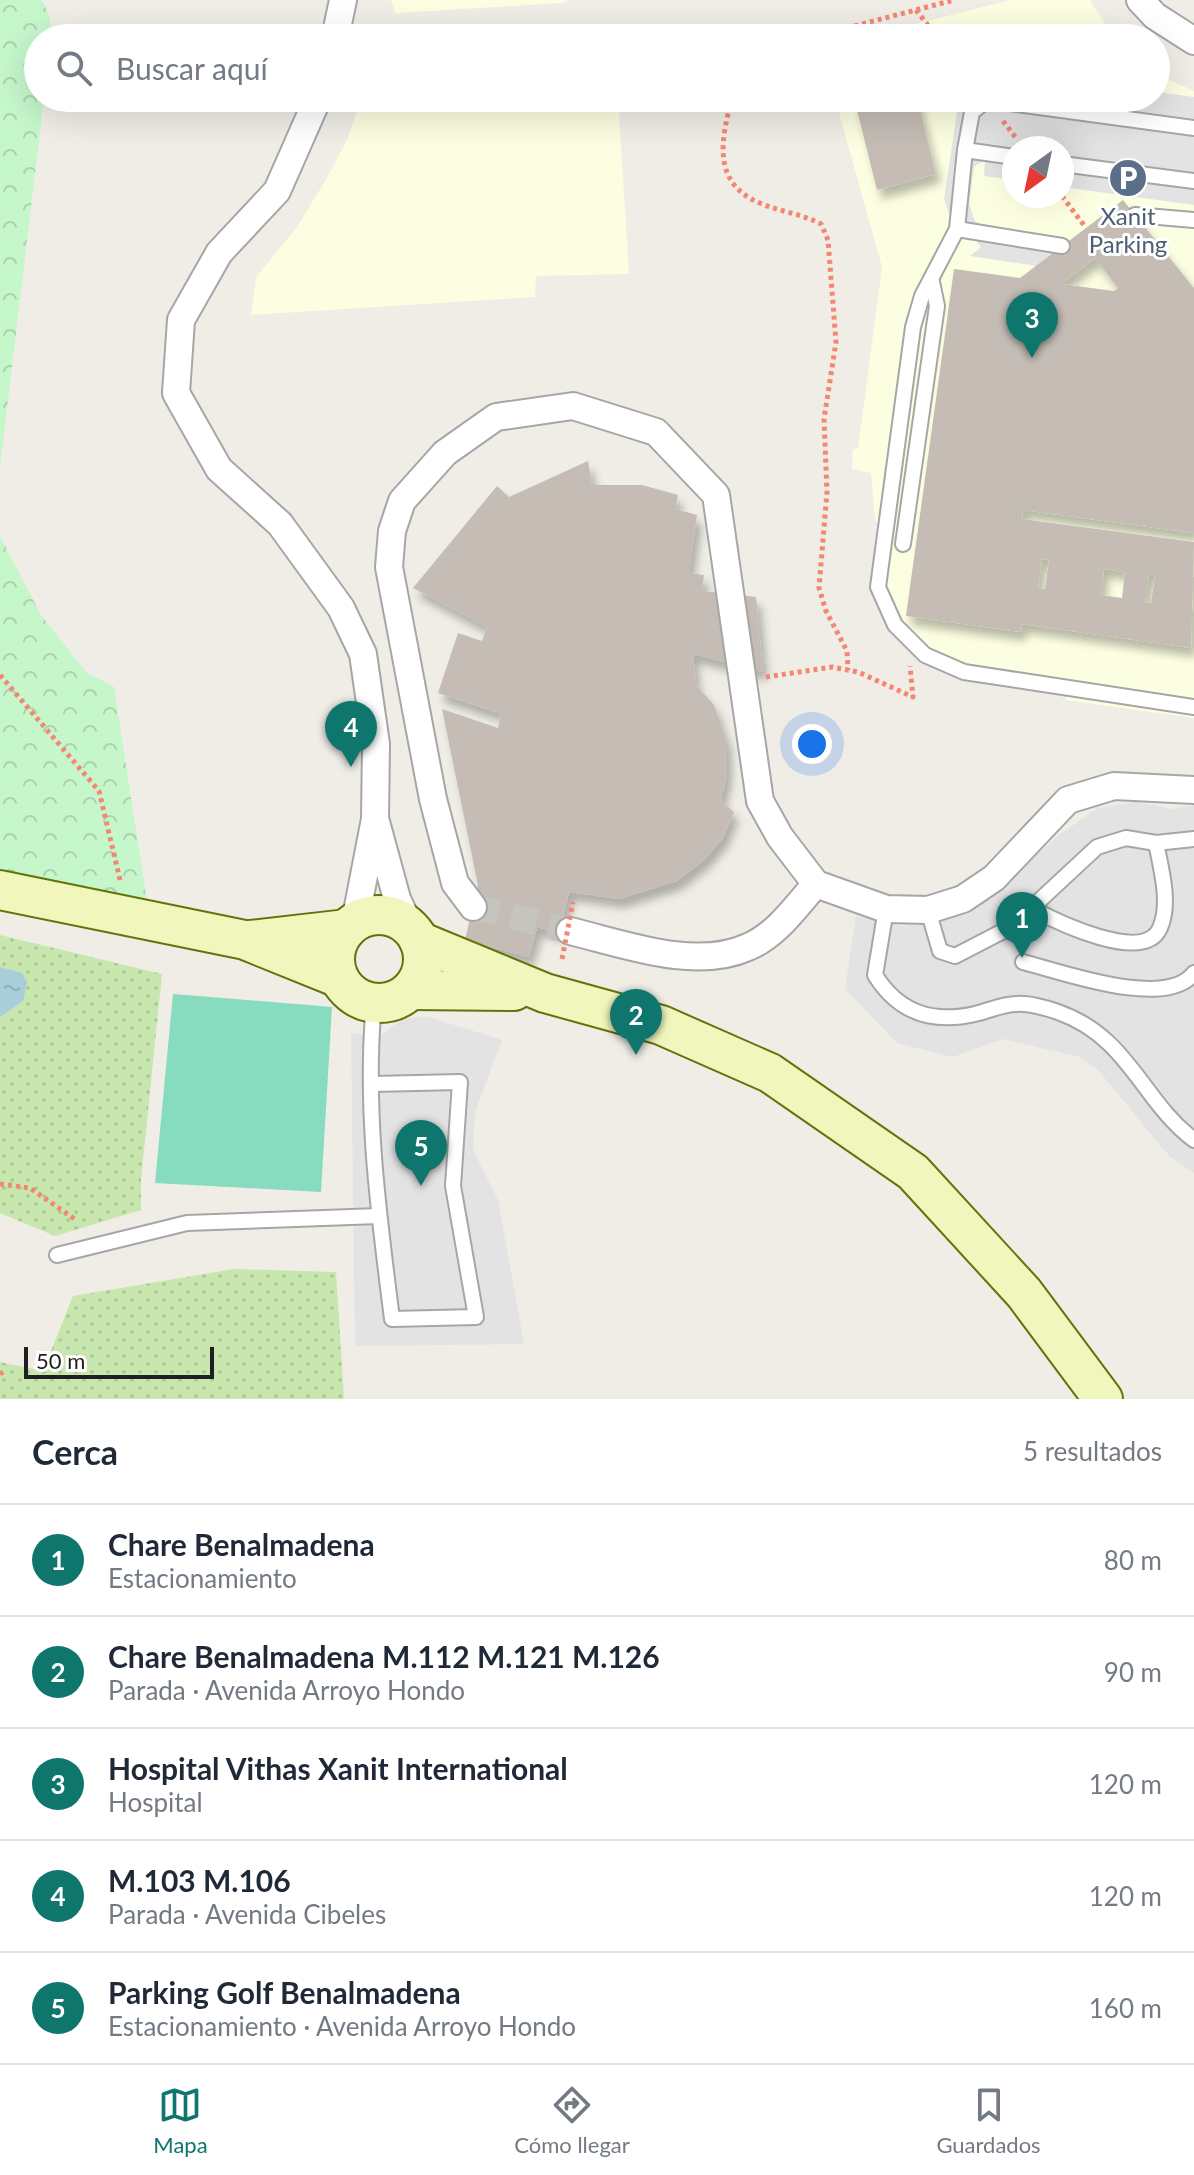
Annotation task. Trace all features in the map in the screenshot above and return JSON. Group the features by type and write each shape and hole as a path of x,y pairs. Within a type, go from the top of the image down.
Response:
{"main road":[{"path":"0,890 245,940 339,978"},
{"path":"245,940 351,925 374,915 395,918 415,935 545,993 661,1025 770,1073 913,1172 1024,1293 1103,1399"},
{"path":"351,925 337,944 335,961 339,978 348,990 374,1003 400,998 411,990 422,967 415,935"},
{"path":"411,990 545,993"}],"street":[{"path":"338,24 343,0"},
{"path":"1140,0 1167,24"},
{"path":"1170,26 1194,41"},
{"path":"312,112 277,191 219,253 181,320 176,393 219,469 280,524 341,608 363,654 376,744 375,819 351,925"},
{"path":"473,907 455,883 433,799 389,567 392,531 402,501 445,453 496,417 573,406 656,432 716,495 760,801 780,837 816,884 886,909 928,910 963,899 994,878 1068,800 1114,786 1194,790"},
{"path":"363,654 405,645"},
{"path":"375,819 397,899 415,935"},
{"path":"570,931 699,957 748,948 775,930 816,884"}],"lane":[{"path":"972,112 957,229 922,296 913,327 878,587 895,625 925,655 964,672 1194,707"},
{"path":"1076,112 1194,128"},
{"path":"965,150 1002,155"},
{"path":"1074,166 1194,181"},
{"path":"1135,215 1194,220"},
{"path":"957,229 1062,246"},
{"path":"903,544 937,306 932,282"},
{"path":"928,910 940,951 955,956 1011,927 1097,847 1126,838 1156,843 1194,839"},
{"path":"1031,908 1063,926 1124,943 1147,942 1160,931 1163,916 1164,882 1156,843"},
{"path":"886,909 875,975 888,996 909,1010 941,1018 971,1015 1016,1004 1059,1012 1107,1039 1148,1086 1176,1127 1194,1140"},
{"path":"1023,962 1137,988 1163,990 1188,981 1194,973"},
{"path":"372,1084 460,1082 453,1186 476,1317 392,1319 379,1216 372,1084 374,1003"},
{"path":"57,1255 187,1223 379,1216"}],"path":[{"path":"862,24 954,0"},
{"path":"916,10 927,24"},
{"path":"729,112 720,156 744,194 762,204 807,216 821,224 828,240 836,342 824,419 826,515 819,588 826,611 847,651 848,670"},
{"path":"1071,208 1086,228"},
{"path":"741,682 801,670 848,670 913,697 910,663 917,647"},
{"path":"0,675 99,791 128,917"},
{"path":"562,959 573,902"},
{"path":"0,1184 30,1188 76,1220"}],"shaded area":[{"path":"391,0 568,0 563,3 395,13"},
{"path":"1010,0 1090,0 1105,24 916,24"},
{"path":"1170,80 1194,91 1194,718 1066,700 1065,695 980,681 936,668 907,649 888,628 877,606 872,578 881,523 875,521 871,473 852,469 853,449 858,449 882,267 839,112 1170,112"},
{"name":"Xanit Parking","path":"1170,94 1194,97 1194,205 1074,189 1074,136 1002,136 1002,178 984,176 985,160 974,167 969,204 975,221 987,228 1071,240 1037,266 970,256 981,247 974,238 957,236 944,199 957,112 1170,112"},
{"path":"357,112 619,112 629,274 536,276 535,297 251,315 256,277 297,227 346,142"},
{"path":"1136,802 1173,809 1194,805 1194,1173 1170,1157 1098,1070 1079,1057 1003,1039 953,1057 897,1043 845,989 856,916 902,926 971,913 1059,835 1098,808"},
{"path":"429,1017 502,1040 475,1112 473,1150 498,1200 524,1344 355,1346 351,1034 382,1035 403,1018"}],"green space":[{"path":"0,0 41,0 50,24 24,24 24,112 42,112 0,467"},
{"path":"0,536 41,615 86,672 114,687 147,901 0,873"},
{"path":"0,935 162,974 141,1180 141,1210 55,1236 0,1213"},
{"path":"173,994 332,1007 321,1192 155,1183"},
{"path":"234,1269 336,1272 344,1399 0,1399 0,1362 43,1371 73,1296"}],"water":[{"path":"0,967 22,973 27,982 23,1001 0,1017"}],"building":[{"path":"858,112 920,112 936,174 877,190"},
{"path":"1123,200 1194,288 1194,533 1023,510 1022,519 1194,542 1191,648 1022,624 1021,632 906,616 954,269 1020,278","holes":["1095,258 1118,288 1114,291 1061,284","1042,559 1049,560 1045,589 1038,588","1104,569 1125,572 1122,598 1101,595","1149,574 1155,575 1151,603 1145,602"]},
{"path":"588,461 592,485 642,485 678,495 675,509 697,515 689,573 704,575 702,591 756,597 763,672 693,654 696,685 714,705 727,742 727,774 721,801 734,812 723,838 705,859 677,881 619,899 569,892 559,933 537,927 529,957 465,940 478,885 442,709 498,728 501,714 438,693 458,633 482,641 487,627 413,588 497,486 509,497"}],"tunnel":[{"path":"473,907 570,931"}],"place":[{"name":"Xanit Parking","path":"1128,178"},
{"name":"Hospital Vithas Xanit International","path":"1032,358"},
{"name":"M.103 M.106","path":"351,767"},
{"name":"Chare Benalmadena","path":"1022,958"},
{"name":"Chare Benalmadena M.112 M.121 M.126","path":"636,1055"},
{"name":"Parking Golf Benalmadena","path":"421,1186"}]}
